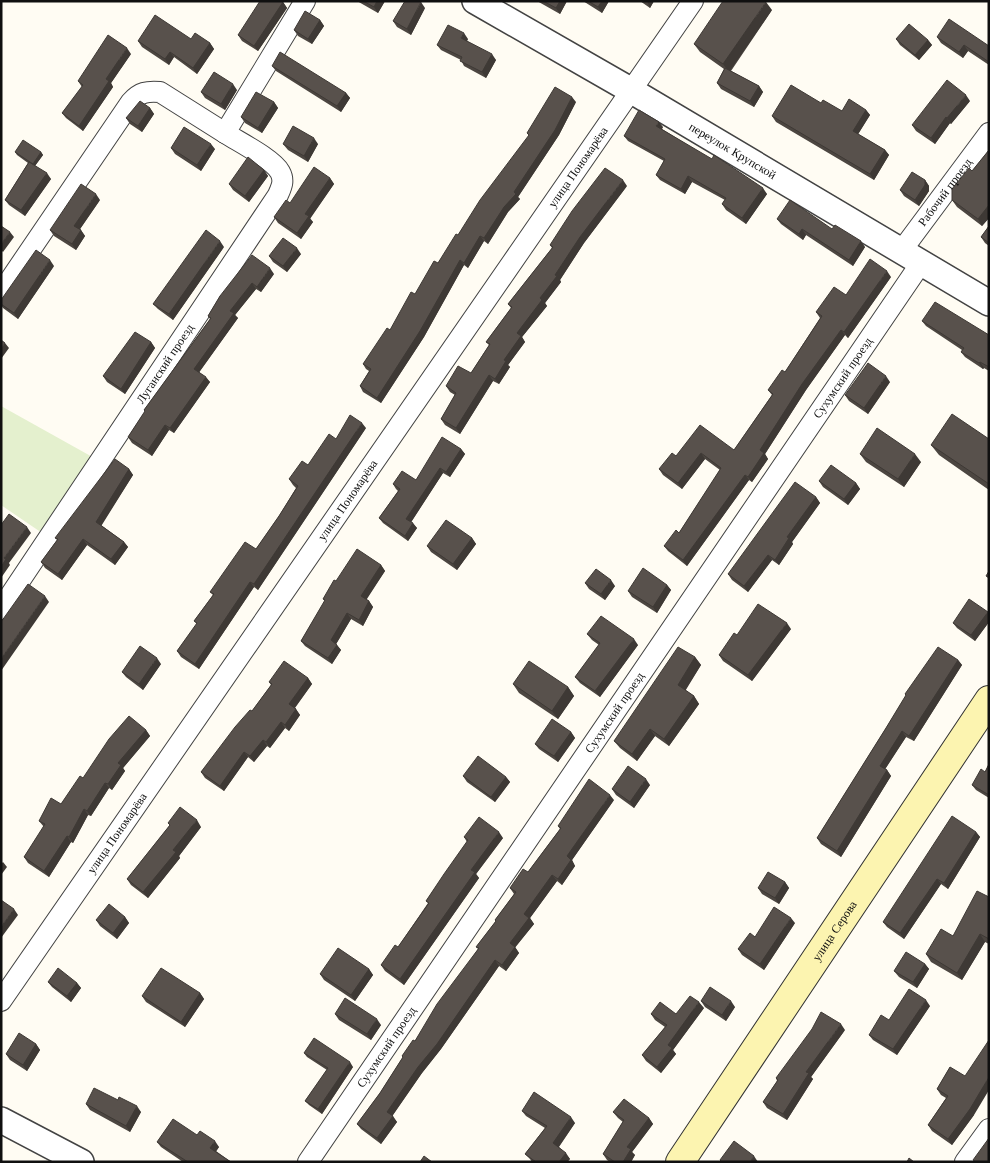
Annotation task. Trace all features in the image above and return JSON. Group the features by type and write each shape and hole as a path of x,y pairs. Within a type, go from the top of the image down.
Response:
{"main road":[{"name":"улица Серова","path":"680,1162 989,700"}],"street":[{"path":"225,133 305,1"},
{"name":"переулок Крупской","path":"475,1 632,91 989,303"},
{"name":"улица Пономарёва","path":"1,1001 693,1"},
{"name":"Луганский проезд","path":"1,293 138,94 148,91 160,92 274,165 281,173 283,184 278,195 1,609"},
{"name":"Рабочий проезд","path":"912,257 989,133"},
{"name":"Сухумский проезд","path":"308,1162 912,257"},
{"path":"1,1120 81,1162"},
{"path":"965,1162 989,1129"}],"green space":[{"path":"1,406 96,459 45,535 1,505"}],"building":[{"path":"260,1 283,2 254,46 238,35"},
{"path":"363,1 377,1 374,7"},
{"path":"405,1 421,2 407,29 393,21"},
{"path":"543,1 560,1 556,8"},
{"path":"588,1 602,1 598,7"},
{"path":"723,1 766,2 723,64 694,44"},
{"path":"305,11 320,20 308,39 294,30"},
{"path":"155,15 191,39 195,33 210,43 193,68 170,52 165,59 138,41"},
{"path":"949,19 989,46 989,62 964,45 959,52 937,37"},
{"path":"909,24 928,40 915,55 896,39"},
{"path":"448,25 464,33 461,38 492,54 482,72 460,61 462,57 437,45"},
{"path":"108,35 127,48 106,79 109,81 79,126 62,113 83,85 78,81"},
{"path":"280,52 346,93 337,106 272,66"},
{"path":"725,68 759,86 750,101 717,83"},
{"path":"214,72 233,84 221,104 201,92"},
{"path":"947,80 966,95 946,117 931,138 912,125"},
{"path":"791,85 821,103 823,100 842,111 849,99 866,110 853,131 885,150 870,174 772,116"},
{"path":"555,87 572,97 555,130 514,192 516,194 504,207 484,238 480,236 464,263 460,260 420,331 377,398 360,386 371,369 363,364 387,328 390,330 411,292 415,294 434,261 438,263 480,200 529,135 527,133"},
{"path":"256,92 274,102 258,128 241,117"},
{"path":"140,101 150,108 138,126 126,118"},
{"path":"639,110 659,122 656,126 712,159 714,155 763,188 742,218 722,204 726,198 688,176 681,189 656,175 665,159 624,136"},
{"path":"293,126 314,138 304,156 283,144"},
{"path":"184,127 211,144 197,165 171,148"},
{"path":"23,140 41,152 33,164 15,152"},
{"path":"989,150 989,205 978,219 952,200 952,189 969,168 972,171"},
{"path":"248,157 264,170 245,196 229,184"},
{"path":"29,162 47,173 21,210 5,200"},
{"path":"314,167 330,178 305,214 309,216 297,233 274,217 286,200 290,203"},
{"path":"605,168 623,180 580,237 555,275 557,276 540,298 542,300 517,333 521,336 504,360 506,361 495,379 489,375 456,428 441,419 456,393 446,386 458,366 471,373 490,344 486,342 512,307 508,304 553,247 550,245 572,211"},
{"path":"912,172 925,180 925,185 915,200 900,190"},
{"path":"81,184 96,194 74,226 81,230 72,244 50,230"},
{"path":"790,200 832,229 835,225 861,241 849,260 802,229 799,234 777,219"},
{"path":"1,226 10,232 1,244"},
{"path":"989,226 989,243 981,237"},
{"path":"206,230 220,241 169,314 153,304"},
{"path":"283,238 297,248 283,266 269,256"},
{"path":"36,250 50,260 14,313 1,304 1,300"},
{"path":"252,255 270,268 257,287 252,283 230,311 234,313 194,369 206,377 170,428 165,425 148,450 128,437 144,410 211,318 208,316 220,296"},
{"path":"870,259 887,271 844,332 841,330 802,384 760,450 764,453 748,477 745,475 683,560 664,546 676,530 679,533 721,468 701,453 678,483 659,469 672,453 676,456 700,425 734,450 773,394 768,390 782,370 785,372 822,316 816,312 834,287 846,295"},
{"path":"935,302 989,335 989,367 961,352 964,348 922,321"},
{"path":"135,332 151,342 121,389 103,376"},
{"path":"1,340 5,343 1,348"},
{"path":"868,363 886,376 864,408 845,395"},
{"path":"952,414 989,439 989,484 931,445"},
{"path":"350,415 362,423 254,584 250,582 195,664 177,651 197,623 194,621 214,594 210,592 245,542 256,549 298,486 289,479 302,461 308,465 329,434 336,439"},
{"path":"877,428 915,454 898,479 860,454"},
{"path":"442,437 461,449 446,472 440,468 406,519 413,523 405,536 379,518 400,489 393,484 402,471 416,480"},
{"path":"115,459 129,469 96,522 124,542 111,559 83,539 58,574 41,562 58,539 55,538"},
{"path":"831,465 856,483 844,499 819,481"},
{"path":"795,482 816,497 787,537 789,538 775,560 768,555 744,586 728,574"},
{"path":"9,514 27,527 4,558 6,559 1,567 1,525"},
{"path":"446,520 472,538 453,564 427,546"},
{"path":"357,549 381,565 361,596 369,601 359,620 347,613 331,640 337,645 328,658 301,641 325,600 323,599 334,580 336,581"},
{"path":"643,568 667,585 653,607 628,591"},
{"path":"596,569 611,580 601,594 585,583"},
{"path":"28,584 45,596 1,659 1,622"},
{"path":"969,599 988,612 971,635 953,623"},
{"path":"758,604 787,623 748,675 719,655 734,633 737,635"},
{"path":"601,616 634,639 595,691 575,677 600,643 587,634"},
{"path":"140,646 157,658 139,684 122,672"},
{"path":"678,647 695,657 678,685 694,696 664,739 650,729 632,754 614,741"},
{"path":"938,647 958,660 909,736 902,731 880,766 887,770 837,851 817,838 886,728 905,694"},
{"path":"284,661 308,678 289,704 296,709 285,725 281,722 266,742 263,740 250,756 244,752 220,786 201,772 235,727 250,710 252,711 272,684 269,682"},
{"path":"529,661 568,687 552,711 513,684"},
{"path":"129,716 146,730 118,763 121,765 108,784 105,783 87,811 84,809 69,837 67,836 44,871 24,857 45,824 39,821 51,798 61,804 80,776 83,778 109,739"},
{"path":"552,719 571,732 554,756 535,744"},
{"path":"478,756 506,777 491,797 463,776"},
{"path":"989,764 989,795 972,785 981,769 985,772"},
{"path":"628,766 646,779 630,802 612,789"},
{"path":"589,779 610,795 567,856 571,860 558,879 552,875 524,914 529,918 510,943 515,947 502,965 495,960 387,1112 393,1116 377,1138 357,1124 380,1093 413,1040 415,1041 437,1004 479,948 476,947 516,892 510,888 523,869 528,872 561,828 558,826"},
{"path":"180,807 197,820 173,850 176,852 143,892 127,879 170,825 168,823"},
{"path":"952,816 976,832 944,883 937,879 900,933 883,922"},
{"path":"479,817 499,832 471,870 475,872 400,979 381,965 395,945 398,947 429,903 426,901 468,840 464,837"},
{"path":"768,872 785,882 775,898 758,888"},
{"path":"977,891 989,897 989,939 980,934 957,973 926,954 941,929 953,936"},
{"path":"1,900 14,909 1,927"},
{"path":"109,904 125,917 113,933 96,920"},
{"path":"774,907 791,918 760,964 738,949 750,933 755,937"},
{"path":"338,948 369,969 351,995 320,974"},
{"path":"906,952 925,964 913,982 894,971"},
{"path":"58,968 77,983 67,996 48,982"},
{"path":"161,968 200,993 181,1022 142,996"},
{"path":"710,987 731,1001 722,1015 701,1001"},
{"path":"909,989 926,1000 893,1049 869,1035 881,1015 889,1020"},
{"path":"690,996 699,1002 668,1045 672,1048 657,1067 642,1055 667,1025 651,1014 660,1002 676,1014"},
{"path":"345,998 377,1019 367,1034 335,1014"},
{"path":"821,1012 841,1024 806,1072 809,1073 783,1114 763,1102 778,1080 776,1078 812,1029"},
{"path":"19,1033 36,1044 23,1065 6,1054"},
{"path":"314,1038 350,1062 318,1109 305,1101 328,1068 304,1053"},
{"path":"989,1040 989,1077 970,1109 948,1139 928,1125 948,1096 937,1089 950,1067 965,1076"},
{"path":"94,1088 118,1100 119,1097 137,1106 126,1126 86,1104"},
{"path":"534,1092 571,1117 553,1143 566,1153 559,1162 536,1162 525,1154 547,1126 522,1111"},
{"path":"624,1099 649,1118 627,1147 631,1149 623,1162 615,1162 603,1154 624,1120 613,1112"},
{"path":"173,1119 197,1135 200,1131 215,1141 210,1148 231,1162 188,1162 157,1142"},
{"path":"989,1138 989,1162 976,1162 973,1160"},
{"path":"734,1141 754,1156 750,1162 722,1162 720,1160"},
{"path":"424,1156 432,1162 420,1162"}]}
